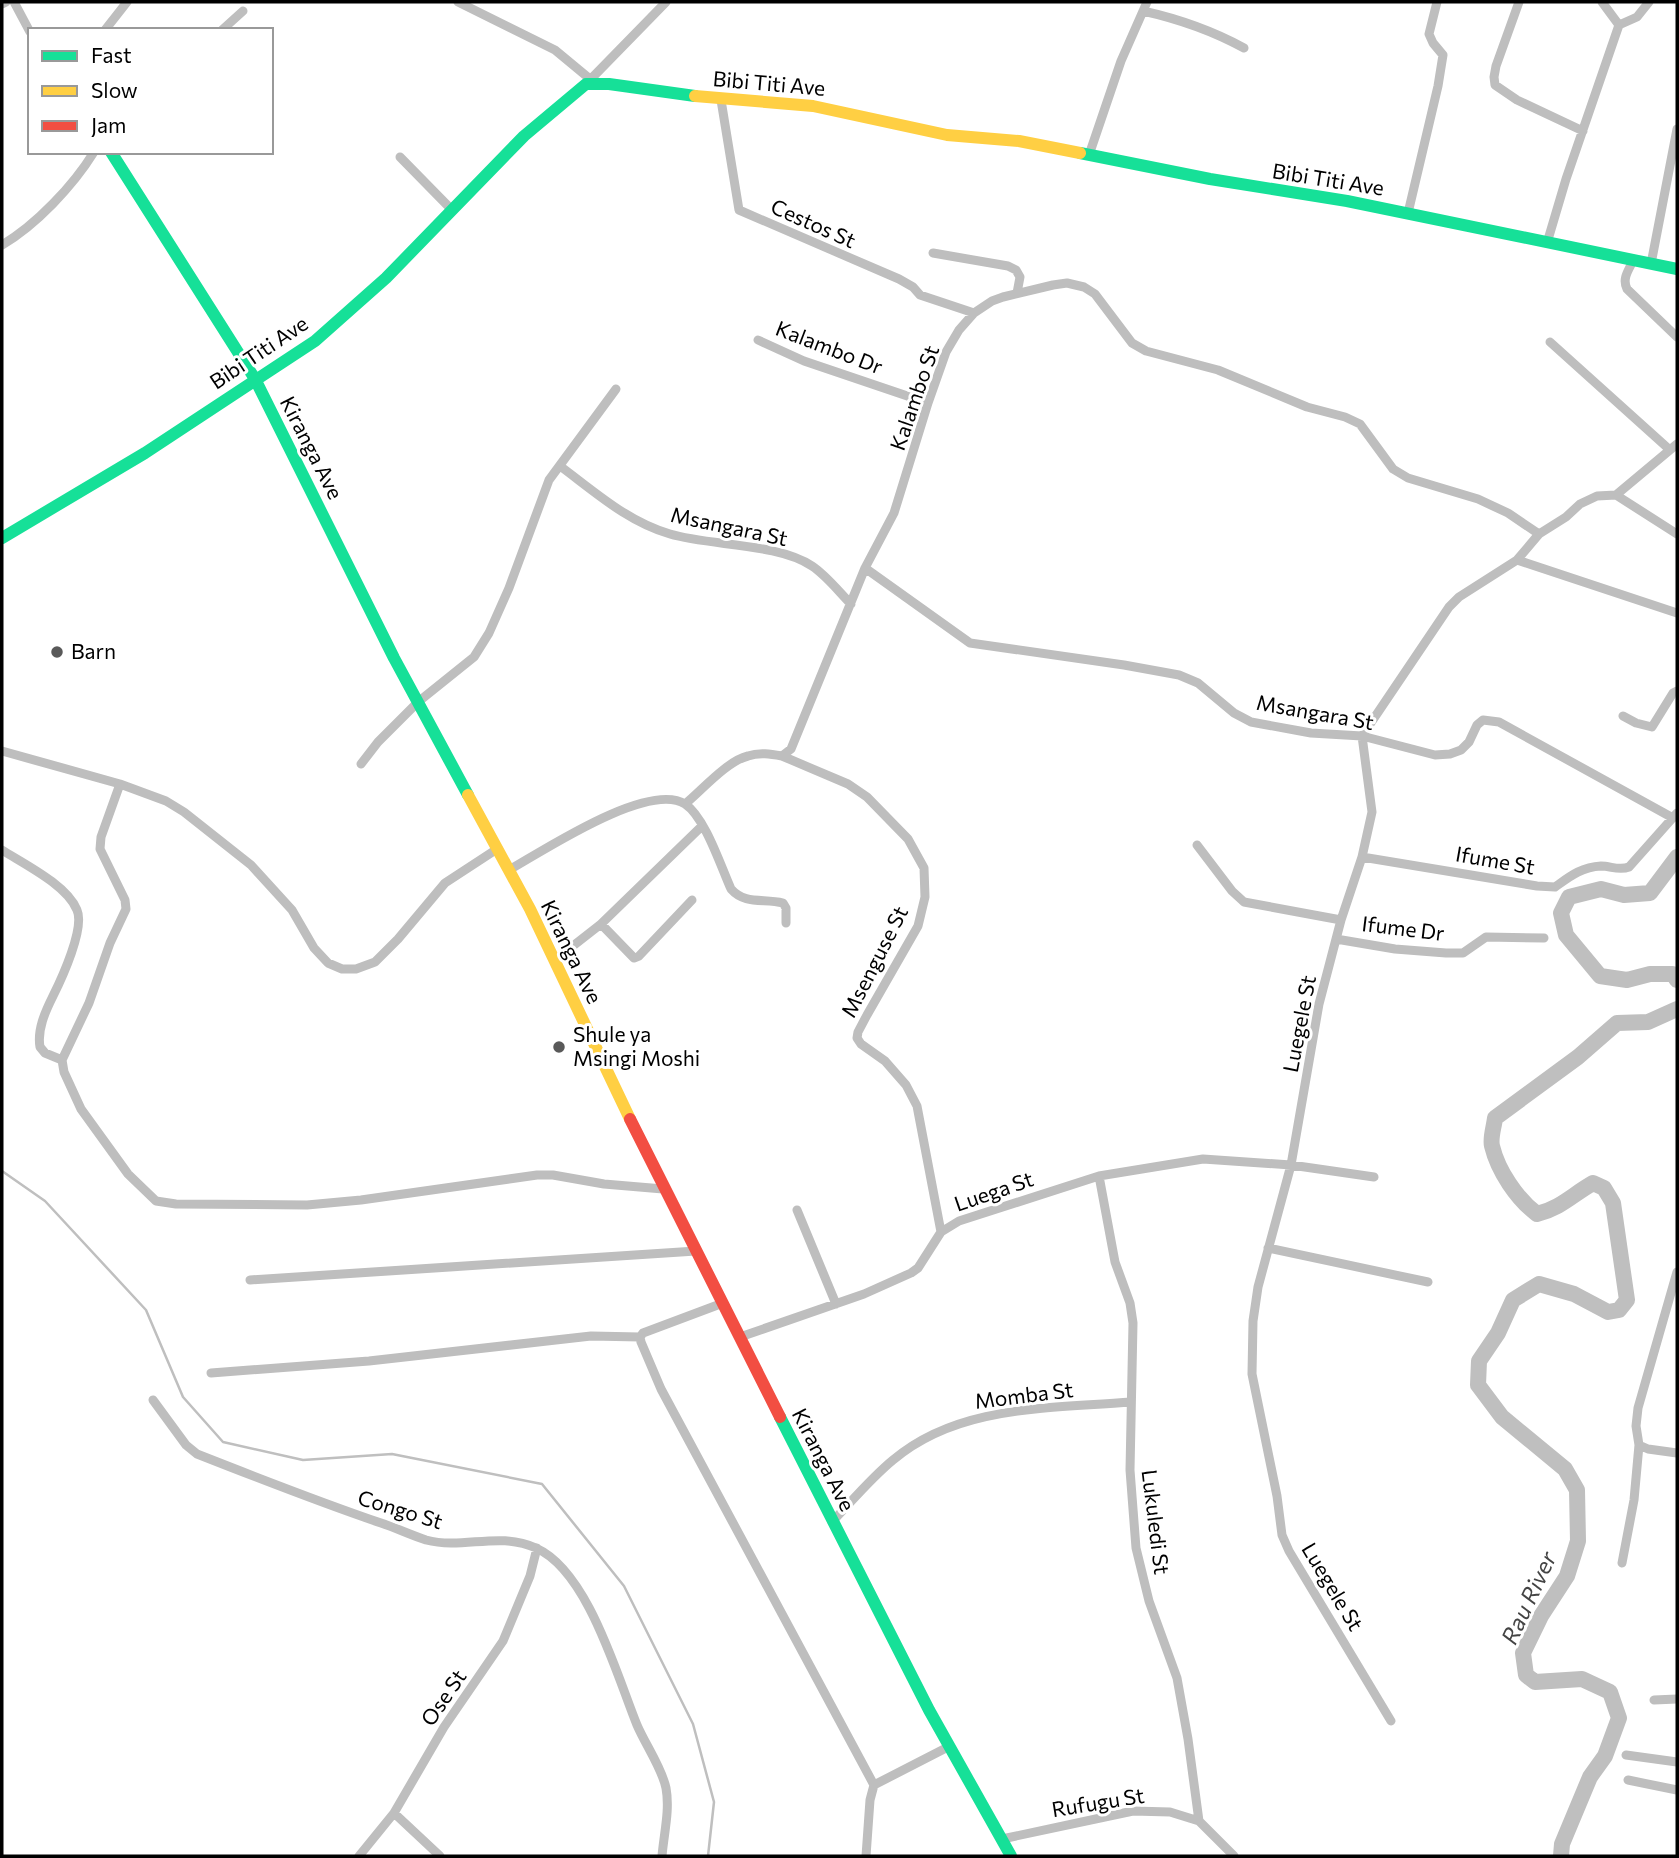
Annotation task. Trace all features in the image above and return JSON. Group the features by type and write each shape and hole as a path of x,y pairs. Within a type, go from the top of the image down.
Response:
{"street":[{"path":"14,2 28,28"},
{"path":"107,28 127,2"},
{"path":"458,2 555,50 588,82 666,2"},
{"path":"1408,213 1443,55 1429,34 1437,2"},
{"path":"1519,2 1496,66 1495,85 1517,100 1583,131"},
{"path":"1602,2 1619,25"},
{"path":"1547,243 1619,25 1637,17 1649,2"},
{"path":"1089,155 1121,61 1145,6 1215,32 1244,48"},
{"path":"224,28 243,11"},
{"name":"Bibi Titi Ave","path":"2,537 145,453 314,341 386,278 524,136 588,82 720,100 813,106 947,135 1019,141 1210,179 1347,201 1677,268"},
{"name":"Cestos St","path":"720,100 739,210 899,279 913,287 920,295 974,313"},
{"path":"1651,264 1677,129"},
{"path":"2,245 19,235 70,184 92,154"},
{"name":"Kiranga Ave","path":"112,154 255,379 418,702 555,960 663,1189 947,1747 1011,1856"},
{"path":"400,157 451,209"},
{"path":"933,253 1008,266 1016,270 1020,277 1017,293"},
{"path":"1633,261 1625,278 1627,289 1677,337"},
{"name":"Kalambo St","path":"782,756 788,753 796,740 865,568 894,513 946,352 959,330 974,313 992,302 1017,293 1067,283 1084,287 1095,294 1132,342 1146,351 1218,370 1307,407 1352,420 1360,424 1393,469 1408,478 1478,499 1508,513 1539,534"},
{"name":"Kalambo Dr","path":"758,340 804,361 928,403"},
{"path":"1550,342 1674,447 1616,495"},
{"path":"361,764 378,742 418,702 474,657 489,633 509,588 544,489 616,390"},
{"name":"Msangara St","path":"560,466 624,514 648,526 681,537 760,549 811,565 851,604"},
{"path":"1362,736 1449,607 1459,597 1517,560 1539,534 1580,505 1597,496 1616,495 1677,534"},
{"path":"1517,560 1677,614"},
{"name":"Msangara St","path":"865,568 970,643 1124,665 1180,676 1198,683 1234,713 1251,722 1311,733 1362,736 1435,755 1461,750 1483,720 1499,722 1675,816"},
{"path":"1623,716 1652,727 1673,693 1677,691"},
{"name":"Luegele St","path":"1362,736 1372,812 1362,857 1340,920 1319,1004 1291,1165 1258,1287 1253,1321 1252,1374 1277,1496 1282,1535 1391,1721"},
{"path":"2,751 120,784 176,807 251,865 292,909 314,948 327,963 342,969 356,969 375,962 445,883 497,849"},
{"path":"685,804 738,760 757,754 782,756"},
{"name":"Msenguse St","path":"782,756 848,784 867,797 908,839 924,868 925,897 918,926 867,1014 857,1038 892,1069 906,1085 917,1106 940,1233"},
{"path":"120,784 101,837 100,849 125,900 125,909 89,1003 62,1060 71,1088 103,1143 128,1174 156,1200 176,1204 307,1205 537,1175 663,1189"},
{"path":"509,870 597,820 637,804 662,799 685,804 702,825 736,895 749,900 783,903 786,908 786,923"},
{"name":"Ifume St","path":"1362,857 1555,887 1570,875 1592,867 1629,867 1675,816"},
{"path":"555,960 601,924 702,825"},
{"path":"1197,845 1244,902 1340,920"},
{"path":"2,850 44,876 67,896 77,910 79,922 67,968 40,1028 40,1047 45,1053 62,1060"},
{"path":"601,924 634,957 639,956 692,900"},
{"name":"Ifume Dr","path":"1336,939 1395,949 1463,953 1486,937 1544,938"},
{"name":"Luega St","path":"740,1337 864,1294 911,1273 918,1268 940,1233 959,1222 1099,1176 1203,1159 1291,1165 1374,1177"},
{"name":"Lukuledi St","path":"1099,1176 1115,1262 1130,1303 1133,1323 1130,1470 1136,1548 1149,1601 1177,1678 1199,1821"},
{"path":"797,1210 836,1304"},
{"path":"1268,1248 1428,1282"},
{"path":"250,1280 696,1251"},
{"path":"1622,1563 1634,1500 1639,1445 1636,1426 1638,1409 1676,1285 1677,1272"},
{"path":"211,1373 369,1361 591,1336 640,1337 643,1333 723,1303"},
{"path":"640,1337 661,1389 874,1785 870,1800 866,1856"},
{"name":"Congo St","path":"153,1400 186,1445 197,1454 293,1493 427,1540 453,1543 510,1539 537,1548 550,1556 584,1598 615,1664 637,1725 665,1783 668,1805 662,1856"},
{"name":"Momba St","path":"832,1522 894,1459 955,1423 1008,1413 1130,1402"},
{"path":"1639,1445 1677,1453"},
{"name":"Ose St","path":"359,1856 394,1813 444,1727 503,1641 530,1576 537,1548"},
{"path":"1654,1700 1677,1699"},
{"path":"874,1785 947,1747"},
{"path":"1626,1755 1677,1762"},
{"path":"1628,1780 1677,1790"},
{"name":"Rufugu St","path":"1002,1839 1133,1811 1170,1812 1199,1821"},
{"path":"394,1813 440,1856"},
{"path":"1199,1821 1234,1856"}],"waterway":[{"name":"Rau River","path":"1677,857 1650,893 1624,895 1601,889 1569,897 1561,913 1566,935 1600,976 1627,980 1650,974 1673,974 1677,980"},
{"name":"Rau River","path":"1561,1856 1562,1844 1590,1777 1605,1756 1619,1718 1610,1692 1582,1679 1535,1682 1526,1675 1523,1653 1541,1616 1567,1576 1578,1541 1577,1490 1565,1469 1502,1417 1478,1385 1479,1361 1498,1333 1513,1300 1539,1284 1574,1294 1608,1312 1619,1310 1627,1300 1613,1203 1604,1188 1593,1183 1560,1205 1537,1214 1509,1184 1495,1155 1492,1136 1495,1118 1578,1057 1617,1023 1648,1022 1677,1009"},
{"path":"2,1171 45,1201 146,1310 183,1397 223,1442 303,1460 392,1454 542,1484 624,1586 693,1724 714,1802 708,1856"}],"traffic: fast":[{"path":"2,538 145,453 315,341 386,278 524,136 586,84 609,84 695,96"},
{"path":"1080,153 1210,179 1347,201 1677,269"},
{"path":"112,154 255,379 394,658 468,795"},
{"path":"780,1417 929,1710 1011,1856"}],"traffic: slow":[{"path":"695,96 813,106 947,135 1019,141 1080,153"},
{"path":"468,795 530,909 630,1119"}],"traffic: jam":[{"path":"630,1119 780,1417"}],"place":[{"name":"Barn","path":"57,652"},
{"name":"Shule ya Msingi Moshi","path":"559,1047"}]}
